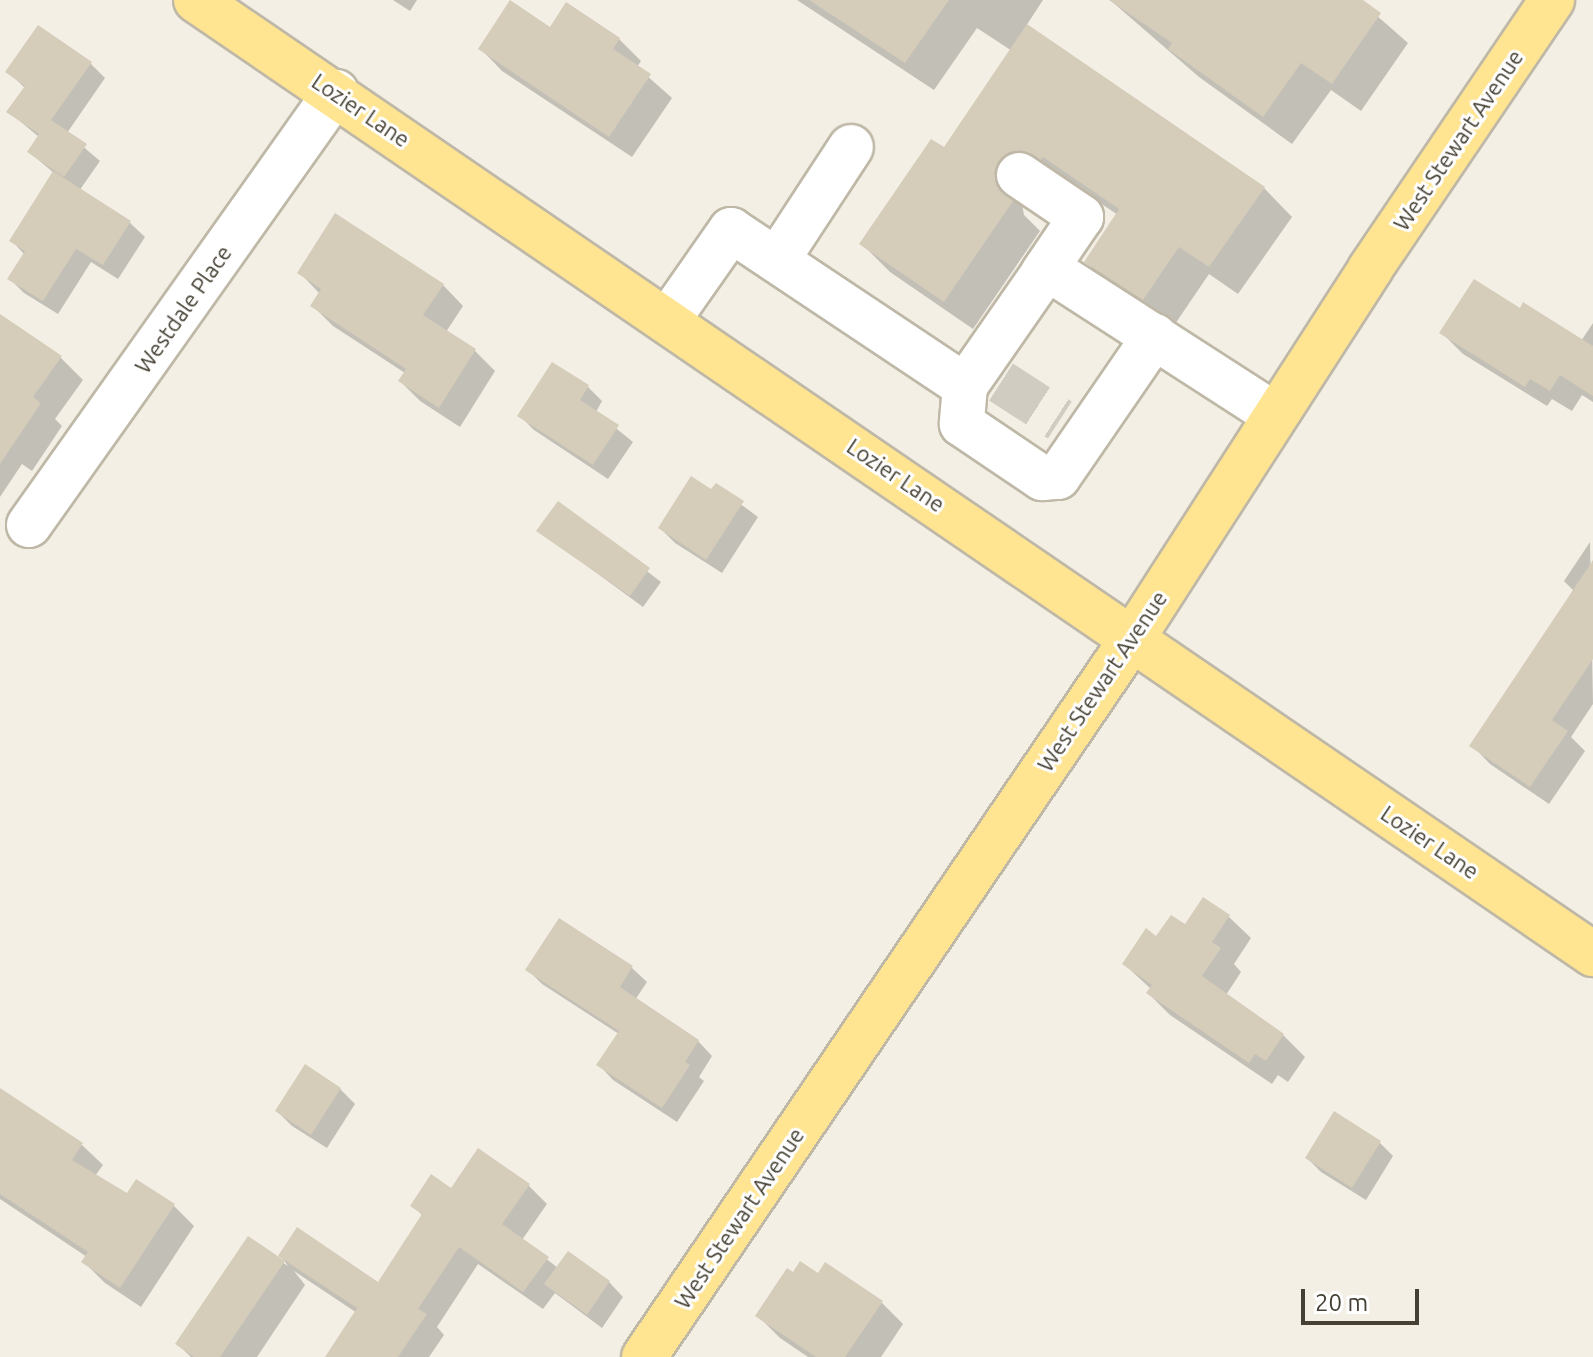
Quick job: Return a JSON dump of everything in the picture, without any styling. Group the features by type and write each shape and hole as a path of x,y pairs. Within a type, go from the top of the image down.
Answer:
{"main road":[{"name":"Lozier Lane","path":"196,0 336,92 1593,954"},
{"name":"West Stewart Avenue","path":"644,1357 1132,639 1275,415 1552,0"}],"street":[{"name":"Westdale Place","path":"29,525 336,92"},
{"path":"777,260 851,147"},
{"path":"1019,175 1081,217 1043,273 981,378 962,424 1042,478 1058,477 1072,428 1155,336"},
{"path":"668,320 731,230 981,378"},
{"path":"1043,273 1047,268 1275,415"}],"building":[{"path":"510,0 550,27 566,2 620,38 613,49 651,74 609,137 478,49"},
{"path":"809,0 949,0 905,63"},
{"path":"1109,0 1363,0 1381,13 1332,84 1301,63 1263,117 1168,49 1172,43"},
{"path":"1027,24 1265,187 1209,267 1179,247 1143,300 1084,262 1119,209 1043,157 1041,160 1022,150 1009,152 998,162 994,172 996,185 1013,201 944,302 859,244 931,139 944,147"},
{"path":"38,25 92,62 51,120 87,144 64,177 27,152 39,134 6,112 25,86 5,72"},
{"path":"53,171 131,221 103,265 76,249 43,301 7,279 25,251 9,241"},
{"path":"335,213 444,284 423,315 476,349 439,408 398,381 406,369 310,306 321,289 297,273"},
{"path":"1474,279 1520,308 1523,302 1593,346 1593,396 1560,375 1550,391 1530,379 1525,387 1439,333"},
{"path":"0,314 62,356 33,397 41,403 0,464"},
{"path":"552,362 589,385 580,400 619,425 593,465 517,416"},
{"path":"691,476 711,489 716,483 744,501 706,560 658,528"},
{"path":"558,501 650,568 630,596 536,531"},
{"path":"1593,560 1593,659 1552,720 1568,731 1530,787 1469,746"},
{"path":"1203,897 1230,915 1212,942 1221,948 1202,976 1284,1034 1266,1061 1255,1054 1249,1063 1146,993 1152,985 1122,964 1146,928 1156,936 1171,915 1185,924"},
{"path":"559,918 633,966 620,987 699,1040 685,1062 690,1065 662,1108 596,1065 619,1031 525,970"},
{"path":"305,1064 341,1088 311,1135 275,1111"},
{"path":"0,1088 83,1143 72,1160 127,1193 136,1179 175,1204 120,1288 81,1262 88,1252 0,1194"},
{"path":"1334,1111 1381,1141 1352,1188 1305,1158"},
{"path":"478,1148 530,1184 502,1224 549,1257 523,1292 459,1247 418,1309 427,1314 398,1357 325,1357 357,1308 278,1256 297,1227 378,1282 422,1214 410,1206 431,1174 451,1188"},
{"path":"248,1236 285,1261 220,1357 194,1357 175,1344"},
{"path":"568,1251 610,1281 587,1315 544,1284"},
{"path":"800,1261 818,1273 825,1262 883,1301 845,1357 816,1357 755,1316 787,1268 793,1272"}],"tunnel":[{"path":"1001,382 1060,420"}]}
